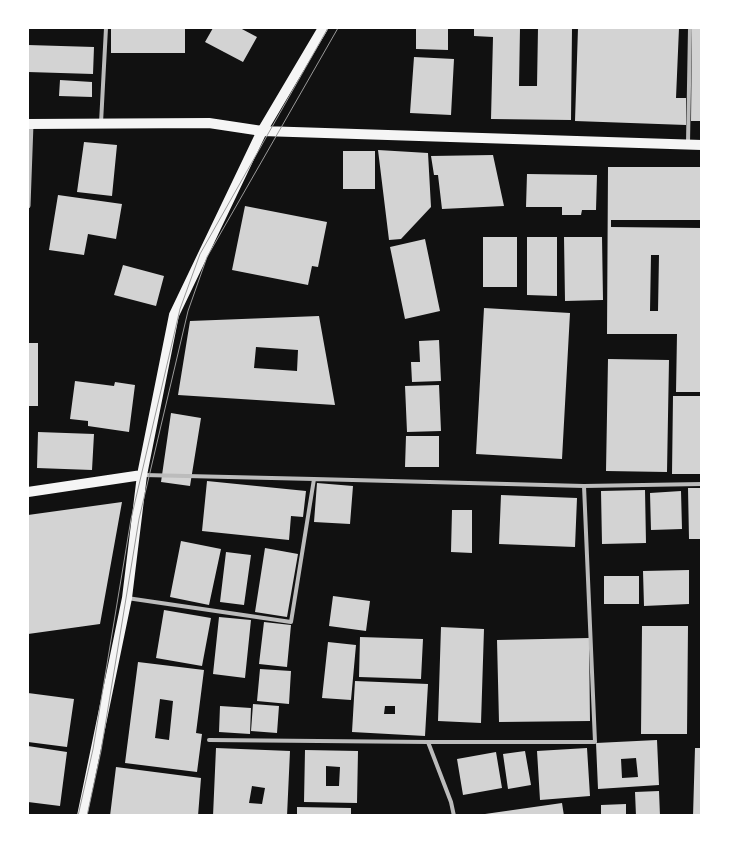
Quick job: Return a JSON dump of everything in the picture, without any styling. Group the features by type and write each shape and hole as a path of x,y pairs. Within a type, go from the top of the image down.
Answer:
{"main road":[{"path":"82,816 127,598 142,475 174,315 262,131 323,28"},
{"path":"29,124 209,123 262,131 702,145"},
{"path":"28,492 142,475"}],"street":[{"path":"28,206 29,124"}],"lane":[{"path":"101,123 106,28"},
{"path":"688,145 690,28"},
{"path":"142,475 584,486 702,484"},
{"path":"127,598 291,622 314,479"},
{"path":"209,740 595,742 584,486"},
{"path":"428,742 452,802 454,816"}],"building":[{"path":"111,28 185,28 185,53 111,53"},
{"path":"213,28 240,28 257,37 243,62 205,42"},
{"path":"416,28 448,28 448,50 416,49"},
{"path":"474,28 520,28 519,86 537,86 538,28 572,28 571,120 491,119 493,37 474,36"},
{"path":"578,28 679,28 676,98 686,98 686,125 575,121"},
{"path":"692,28 702,28 702,121 691,121"},
{"path":"28,45 94,47 93,74 28,72"},
{"path":"414,57 454,59 451,115 410,113"},
{"path":"60,80 92,82 92,97 59,96"},
{"path":"84,142 117,145 112,196 77,192"},
{"path":"378,150 428,153 431,207 401,239 389,240"},
{"path":"343,151 375,151 375,189 343,189"},
{"path":"493,155 504,206 442,209 438,175 434,175 431,156"},
{"path":"608,167 702,167 702,220 611,220 611,227 702,228 702,392 676,392 677,334 607,334","holes":["651,255 659,255 658,311 650,311"]},
{"path":"527,174 597,175 596,210 582,210 581,215 562,215 562,207 526,207"},
{"path":"58,195 122,204 116,239 88,234 84,255 49,250"},
{"path":"245,206 327,222 318,267 312,266 308,285 232,270"},
{"path":"483,237 517,237 517,287 483,287"},
{"path":"527,237 557,237 557,296 527,295"},
{"path":"564,237 602,237 603,300 565,301"},
{"path":"425,239 440,311 405,319 390,247"},
{"path":"123,265 164,276 156,306 114,295"},
{"path":"484,308 570,313 562,459 476,454"},
{"path":"319,316 335,405 178,395 190,321","holes":["256,347 298,350 297,371 254,368"]},
{"path":"439,340 441,381 412,382 411,362 420,362 419,341"},
{"path":"28,343 38,343 38,406 28,406"},
{"path":"608,359 669,360 667,472 606,471"},
{"path":"75,381 114,386 115,382 135,385 129,432 88,426 88,421 70,419"},
{"path":"439,385 441,431 407,432 405,386"},
{"path":"673,396 702,396 702,474 672,474"},
{"path":"171,413 201,418 190,486 161,482"},
{"path":"38,432 94,434 92,470 37,468"},
{"path":"406,436 439,436 439,467 405,467"},
{"path":"207,481 306,491 303,517 291,516 289,540 202,531"},
{"path":"317,483 353,486 350,524 314,522"},
{"path":"688,488 702,488 702,539 689,539"},
{"path":"645,490 646,543 602,544 601,491"},
{"path":"681,491 682,529 651,530 650,493"},
{"path":"501,495 577,498 575,547 499,544"},
{"path":"122,502 100,624 28,634 28,515"},
{"path":"452,510 472,510 472,553 451,552"},
{"path":"181,541 221,549 209,605 170,597"},
{"path":"265,548 298,554 287,617 255,612"},
{"path":"226,552 251,555 244,605 220,602"},
{"path":"689,570 689,604 644,606 643,571"},
{"path":"604,576 639,576 639,604 604,604"},
{"path":"333,596 370,601 366,631 329,626"},
{"path":"164,610 211,618 202,666 156,658"},
{"path":"219,617 251,620 245,678 213,674"},
{"path":"264,622 291,625 287,667 259,664"},
{"path":"642,626 688,626 687,734 641,734"},
{"path":"441,627 484,629 481,723 438,721"},
{"path":"360,637 423,639 421,679 359,677"},
{"path":"589,638 590,721 499,722 497,640"},
{"path":"328,642 356,645 351,700 322,698"},
{"path":"138,662 204,670 196,733 202,734 197,772 125,763","holes":["160,699 173,701 169,740 155,738"]},
{"path":"260,669 291,671 289,704 257,701"},
{"path":"355,681 428,684 425,736 352,732","holes":["385,706 395,706 395,714 384,714"]},
{"path":"28,693 74,699 67,747 28,742"},
{"path":"253,704 279,706 277,733 251,731"},
{"path":"220,706 251,708 250,734 219,732"},
{"path":"657,740 659,785 598,789 596,743","holes":["636,758 638,777 622,778 621,759"]},
{"path":"28,746 67,752 60,806 28,802"},
{"path":"216,748 290,751 287,816 213,816","holes":["252,786 265,788 262,804 249,803"]},
{"path":"587,748 590,796 540,800 537,751"},
{"path":"695,748 702,748 702,816 693,816"},
{"path":"305,750 358,751 357,803 304,802","holes":["326,766 340,767 339,786 326,786"]},
{"path":"525,751 531,785 508,789 503,754"},
{"path":"496,752 502,788 463,795 457,759"},
{"path":"116,767 201,778 198,816 110,816"},
{"path":"659,791 660,816 636,816 635,792"},
{"path":"562,803 564,816 485,816 485,814"},
{"path":"626,804 626,816 601,816 601,805"},
{"path":"297,807 351,808 351,816 297,816"}],"tram line":[{"path":"78,816 93,749 131,519 180,309 200,254 328,28"},
{"path":"87,816 101,751 139,519 188,311 207,257 338,28"}]}
